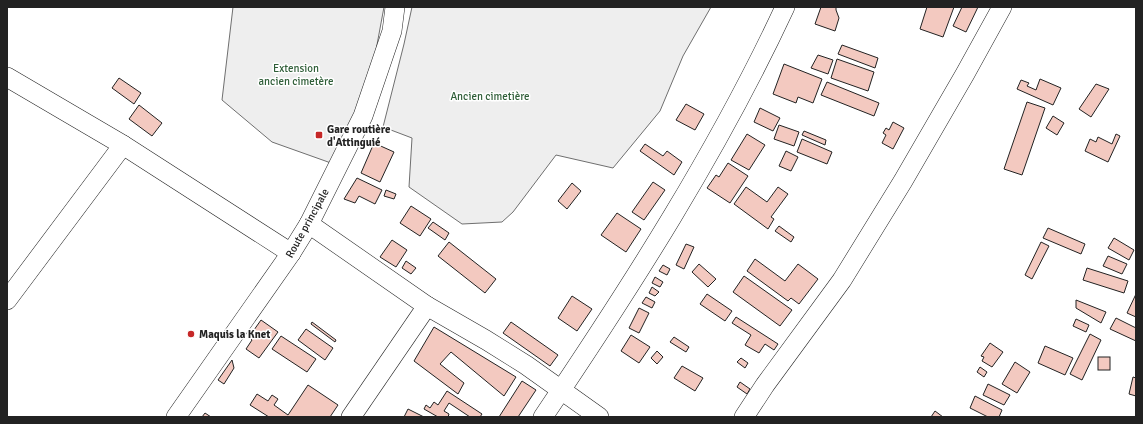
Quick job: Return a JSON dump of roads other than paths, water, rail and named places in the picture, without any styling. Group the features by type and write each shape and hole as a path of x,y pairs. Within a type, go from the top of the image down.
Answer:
{"street":[{"name":"Route principale","path":"176,417 292,253 309,224 363,116 392,31 395,7"},
{"path":"543,417 662,234 704,163 768,44 785,7"},
{"path":"744,417 842,280 962,81 1002,7"},
{"path":"7,77 123,145 292,253"},
{"path":"9,293 123,145"},
{"path":"309,224 426,306 526,365 599,417"},
{"path":"351,417 426,306"}],"place":[{"name":"Gare routière d'Attinguié","path":"319,135"},
{"name":"Maquis la Knet","path":"191,334"}],"park label":[{"name":"Extension ancien cimetère","path":"296,74"},
{"name":"Ancien cimetière","path":"490,96"}]}
